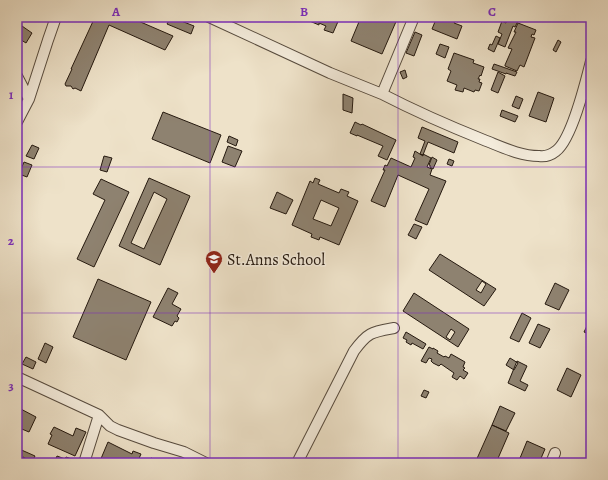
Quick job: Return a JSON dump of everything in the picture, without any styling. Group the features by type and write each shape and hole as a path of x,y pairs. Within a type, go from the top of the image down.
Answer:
{"street":[{"path":"17,122 29,99 56,17"},
{"path":"209,17 330,73 382,94 445,125 496,145 530,155 548,156 557,151 562,145 580,103 591,61"},
{"path":"382,94 414,17"},
{"path":"17,76 29,99"},
{"path":"297,463 354,351 363,339 373,332 394,328"},
{"path":"17,377 99,415 110,426 118,430 184,452 206,463"},
{"path":"84,463 99,415"},
{"path":"551,463 555,453"}],"building":[{"path":"95,17 129,17 173,36 165,50 109,25 81,91 75,88 73,89 71,86 66,86 65,84"},
{"path":"171,17 194,26 191,34 167,24"},
{"path":"300,17 340,17 333,33 324,30 326,26 319,23 319,25"},
{"path":"361,17 398,17 382,54 351,41"},
{"path":"437,17 460,17 458,22 455,21 454,23 462,26 457,39 432,29"},
{"path":"508,17 519,19 515,27 513,26 505,47 498,44 502,34 498,32 502,21 506,23"},
{"path":"518,23 536,30 534,35 532,34 531,37 535,38 524,67 520,65 517,71 505,65 512,49 508,48 516,32 514,32"},
{"path":"22,26 32,33 26,43 18,38 19,35 17,34"},
{"path":"415,32 422,35 414,56 406,53"},
{"path":"496,36 500,38 494,52 488,49 490,44 492,45"},
{"path":"558,40 561,42 556,52 553,50"},
{"path":"440,44 449,47 445,58 436,54"},
{"path":"454,53 474,60 473,63 484,67 481,76 480,75 478,79 480,79 479,82 482,83 479,91 475,90 474,92 464,88 463,92 455,90 457,85 447,81 451,71 448,69"},
{"path":"494,64 517,72 515,76 506,74 492,69"},
{"path":"405,70 407,77 403,79 400,72"},
{"path":"498,72 505,76 498,93 491,90"},
{"path":"538,92 554,98 546,122 529,116"},
{"path":"343,94 353,98 352,113 343,110"},
{"path":"516,96 523,99 519,109 512,106"},
{"path":"502,110 518,116 515,122 500,116"},
{"path":"163,112 221,135 210,163 152,139"},
{"path":"355,122 396,140 387,160 378,156 383,146 350,133"},
{"path":"422,127 458,142 454,153 428,142 423,155 420,154 425,141 418,138"},
{"path":"229,136 238,140 236,146 227,142"},
{"path":"32,145 39,148 34,159 26,156"},
{"path":"228,146 242,151 235,167 222,162"},
{"path":"415,151 423,156 423,154 431,158 427,167 432,169 430,175 446,181 427,225 415,220 429,189 398,175 385,207 371,201 385,170 383,170 385,165 387,166 391,158 411,167 415,158 413,157"},
{"path":"104,156 112,158 107,172 100,170"},
{"path":"432,157 437,160 433,169 429,165"},
{"path":"449,159 454,161 452,166 447,164"},
{"path":"24,162 32,165 27,177 19,174"},
{"path":"149,178 190,196 160,265 119,246","holes":["154,192 167,199 144,249 131,243"]},
{"path":"315,178 320,180 318,184 339,193 341,189 349,192 347,196 358,201 339,245 320,237 319,240 311,237 312,234 292,225 310,181 313,183","holes":["321,200 339,208 331,226 313,219"]},
{"path":"101,179 129,192 94,267 77,259 105,200 93,194"},
{"path":"277,192 293,200 286,214 270,208"},
{"path":"414,224 422,227 416,239 408,235"},
{"path":"440,254 496,289 484,306 429,270","holes":["482,281 486,284 481,293 476,290"]},
{"path":"98,279 151,302 126,360 73,337"},
{"path":"555,283 569,290 559,310 545,304"},
{"path":"168,288 178,293 172,304 181,309 177,316 179,318 177,322 175,321 172,326 153,317"},
{"path":"414,293 469,329 458,347 403,311","holes":["451,329 455,332 450,340 446,337"]},
{"path":"522,313 531,318 519,342 510,338"},
{"path":"591,318 591,335 584,332"},
{"path":"538,324 550,329 540,348 529,343"},
{"path":"406,332 426,344 423,349 412,343 411,345 406,342 407,340 403,338"},
{"path":"45,343 53,347 46,363 38,359"},
{"path":"429,347 438,351 437,353 444,357 449,358 451,354 465,362 463,367 465,368 463,370 468,373 464,379 460,376 457,380 452,377 454,373 441,364 439,366 433,363 431,361 432,359 429,358 426,363 421,361"},
{"path":"26,357 36,362 33,369 22,364"},
{"path":"510,358 518,363 514,370 506,365"},
{"path":"517,361 527,366 520,381 528,385 525,391 508,383"},
{"path":"567,368 581,375 571,397 557,390"},
{"path":"424,390 429,392 426,398 421,396"},
{"path":"500,406 515,413 506,431 492,425"},
{"path":"17,407 36,417 29,432 17,427"},
{"path":"492,425 509,433 496,463 475,463"},
{"path":"54,427 73,436 76,428 86,432 75,456 48,444 52,435 50,434"},
{"path":"527,441 545,449 539,463 518,463"},
{"path":"108,442 132,454 133,451 141,454 137,463 102,463 100,461"},
{"path":"17,448 35,456 32,462 23,457 21,463 17,461"},
{"path":"57,456 65,459 66,457 77,461 76,463 54,463"},
{"path":"151,458 164,463 150,463"}],"place":[{"name":"St.Anns School","path":"214,274"}]}
